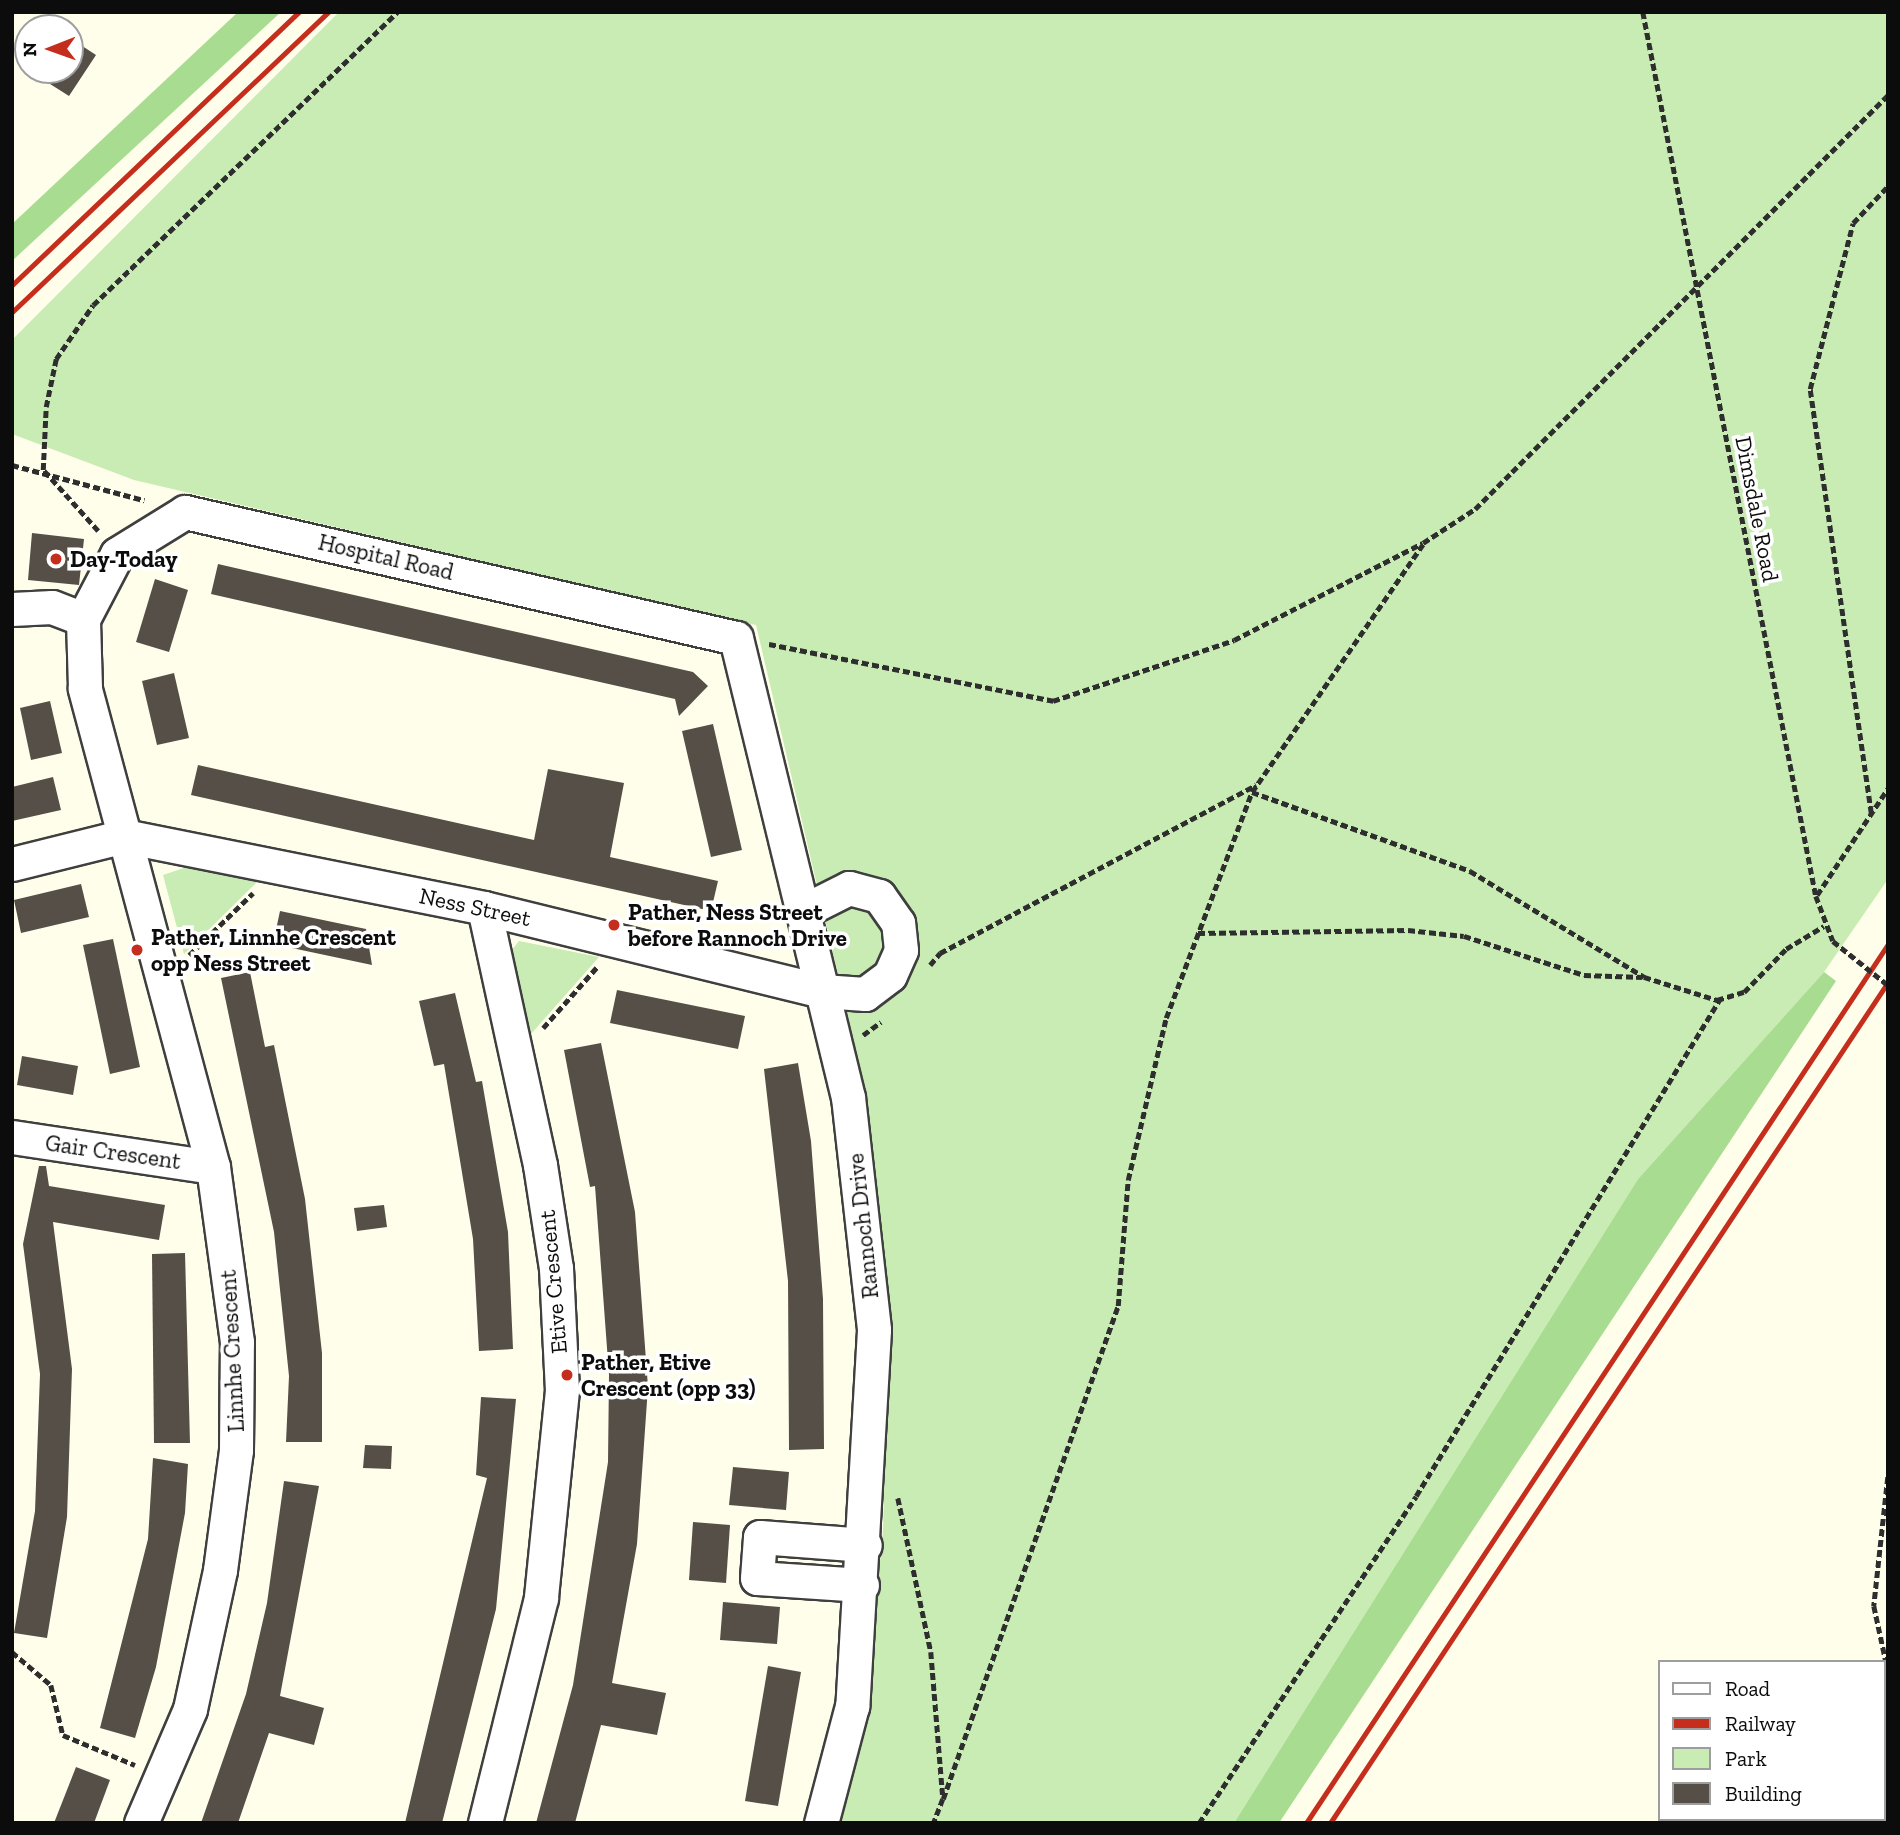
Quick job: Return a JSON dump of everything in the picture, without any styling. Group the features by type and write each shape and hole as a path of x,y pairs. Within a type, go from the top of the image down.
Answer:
{"street":[{"path":"12,609 52,607 83,619 117,554 185,512"},
{"name":"Hospital Road","path":"185,512 736,638"},
{"name":"Linnhe Crescent","path":"83,619 85,688 213,1167 237,1342 236,1450 220,1570 190,1709 141,1823"},
{"name":"Rannoch Drive","path":"736,638 835,1040 863,1202 874,1330 865,1545 852,1706 821,1823"},
{"path":"12,864 124,836"},
{"name":"Ness Street","path":"124,836 484,908 822,991"},
{"path":"804,910 849,888 879,896 898,923 901,950 890,975 865,994 822,991"},
{"name":"Etive Crescent","path":"484,908 556,1268 562,1390 541,1598 485,1823"},
{"name":"Gair Crescent","path":"12,1137 213,1167"},
{"path":"862,1585 757,1578 760,1537 865,1545"}],"path":[{"path":"117,554 43,470 46,407 57,359 93,304 397,12"},
{"name":"Dimsdale Road","path":"1643,12 1816,896 1824,926 1833,941 1888,985"},
{"path":"736,638 1054,701 1234,640 1423,543 1475,509 1696,292 1888,95"},
{"path":"1871,813 1810,389 1853,223 1888,186"},
{"path":"12,465 43,470 185,512"},
{"path":"934,1823 1118,1306 1128,1180 1166,1018 1198,933 1252,792 1423,543"},
{"path":"922,973 940,953 1257,785"},
{"path":"1816,896 1888,788"},
{"path":"1252,792 1470,871 1644,977"},
{"path":"163,980 280,867"},
{"path":"1198,933 1408,930 1464,936 1584,975 1644,977 1720,999 1744,992 1786,949 1824,926"},
{"path":"516,1058 621,940"},
{"path":"1199,1823 1416,1496 1720,999"},
{"path":"835,1040 871,1033 888,1013"},
{"path":"1886,1660 1874,1606 1888,1477"},
{"path":"895,1482 931,1652 943,1799"},
{"path":"12,1651 51,1685 63,1735 163,1777"}],"green space":[{"path":"238,12 281,12 12,261 12,224"},
{"path":"339,12 1888,12 1888,879 1824,972 1638,1179 1234,1823 835,1823 866,1709 883,1530 889,1324 866,1094 756,625 134,480 12,434 12,340"},
{"path":"187,867 257,882 184,954 163,875"},
{"path":"519,941 599,957 531,1034 511,951"},
{"path":"1824,972 1836,981 1279,1823 1234,1823 1638,1179"}],"building":[{"path":"84,47 96,55 84,73"},
{"path":"50,84 77,84 69,96"},
{"name":"Day-Today","path":"32,533 84,539 79,585 28,580"},
{"path":"218,564 693,672 708,686 679,716 675,699 211,594"},
{"path":"155,579 188,590 169,652 136,642"},
{"path":"174,673 189,738 157,745 142,681"},
{"path":"50,701 62,753 31,760 20,708"},
{"path":"713,724 742,850 711,857 682,731"},
{"path":"198,765 534,840 548,769 624,783 610,857 718,881 711,911 191,795"},
{"path":"53,777 61,810 12,821 12,787"},
{"path":"81,884 89,917 21,933 14,900"},
{"path":"280,911 366,929 372,965 273,944"},
{"path":"113,939 140,1067 110,1074 83,945"},
{"path":"250,972 265,1047 274,1045 305,1199 322,1353 322,1442 286,1442 289,1376 274,1232 221,978"},
{"path":"617,990 745,1016 738,1049 610,1023"},
{"path":"455,993 476,1082 482,1081 508,1232 513,1349 479,1351 473,1239 444,1064 434,1066 419,1001"},
{"path":"601,1043 635,1212 648,1387 637,1544 612,1683 666,1693 657,1735 601,1725 575,1823 536,1823 573,1685 608,1462 609,1375 595,1186 590,1187 564,1050"},
{"path":"22,1056 78,1066 73,1095 17,1085"},
{"path":"798,1063 811,1141 823,1299 824,1449 789,1450 788,1281 764,1069"},
{"path":"39,1166 46,1166 49,1186 165,1205 159,1240 53,1222 72,1369 67,1517 47,1638 14,1633 35,1511 40,1374 23,1244"},
{"path":"384,1205 387,1227 357,1231 354,1208"},
{"path":"185,1253 190,1443 154,1443 152,1254"},
{"path":"481,1397 516,1399 496,1609 442,1823 405,1823 487,1478 476,1475"},
{"path":"365,1445 392,1446 391,1469 363,1468"},
{"path":"153,1458 188,1464 185,1513 156,1667 135,1738 100,1728 148,1539"},
{"path":"733,1467 789,1472 786,1510 729,1505"},
{"path":"284,1481 319,1486 280,1696 324,1708 314,1745 269,1733 238,1823 201,1823 246,1694 267,1603"},
{"path":"693,1522 730,1525 726,1583 689,1580"},
{"path":"723,1602 780,1607 777,1644 720,1640"},
{"path":"768,1666 801,1672 778,1806 745,1801"},
{"path":"76,1767 110,1780 94,1823 54,1823"}],"railway":[{"path":"12,285 299,12"},
{"path":"12,312 328,12"},
{"path":"1306,1823 1888,944"},
{"path":"1330,1823 1888,982"}],"place":[{"name":"Day-Today","path":"56,559"},
{"name":"Pather, Ness Street before Rannoch Drive","path":"614,925"},
{"name":"Pather, Linnhe Crescent opp Ness Street","path":"137,950"},
{"name":"Pather, Etive Crescent (opp 33)","path":"567,1375"}]}
